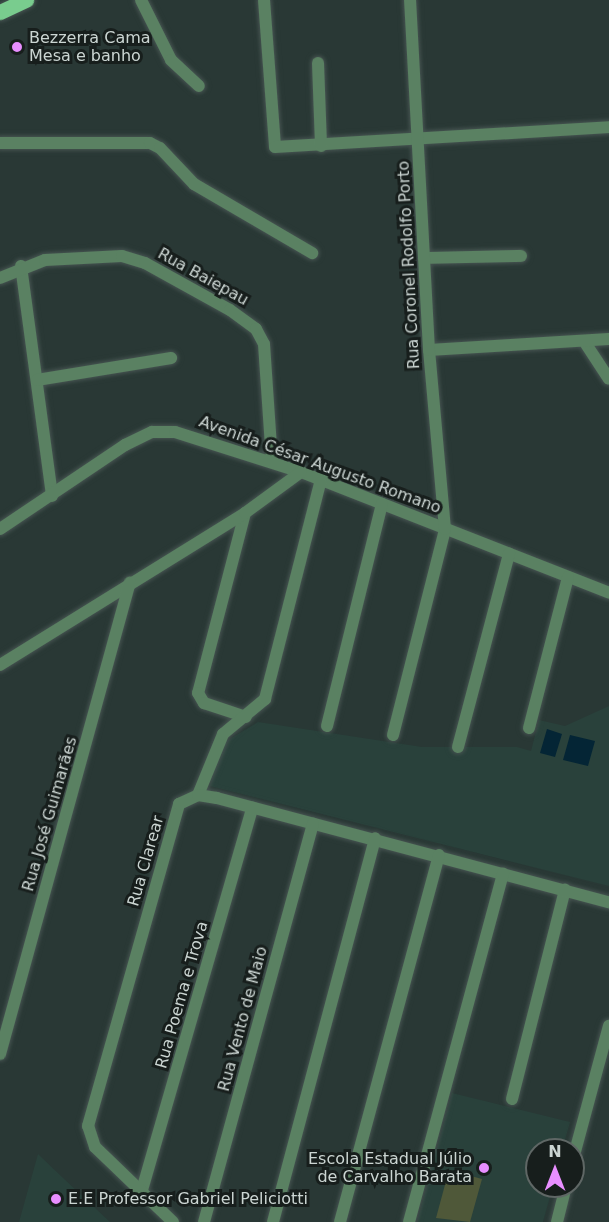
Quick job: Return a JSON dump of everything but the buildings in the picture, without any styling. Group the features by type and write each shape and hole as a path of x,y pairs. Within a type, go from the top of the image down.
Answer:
{"main road":[{"path":"0,12 26,0"}],"street":[{"path":"141,0 171,60 200,86"},
{"path":"264,0 275,147 609,127"},
{"name":"Rua Coronel Rodolfo Porto","path":"393,735 445,529 429,350 411,0"},
{"path":"318,63 321,146"},
{"path":"0,144 150,143 160,148 194,184 312,253"},
{"name":"Rua Baiepau","path":"0,278 21,266 71,256 122,256 177,279 245,320 256,329 264,344 272,462"},
{"path":"424,258 521,256"},
{"path":"21,266 52,496"},
{"path":"429,350 609,339"},
{"path":"584,341 609,379"},
{"path":"37,380 171,358"},
{"name":"Avenida César Augusto Romano","path":"0,529 125,445 152,432 197,436 301,472 609,593"},
{"path":"0,665 245,513 301,472"},
{"path":"321,480 265,699 223,734 198,795 375,838 609,902"},
{"path":"327,726 382,504"},
{"path":"245,513 198,693 204,703 246,717"},
{"path":"458,747 509,554"},
{"path":"529,728 568,577"},
{"name":"Rua José Guimarães","path":"0,1054 130,584"},
{"name":"Rua Clarear","path":"173,1222 95,1147 88,1126 179,804 198,795"},
{"name":"Rua Poema e Trova","path":"142,1191 252,808"},
{"name":"Rua Vento de Maio","path":"204,1222 313,824"},
{"path":"273,1222 375,838"},
{"path":"340,1222 439,855"},
{"path":"409,1222 503,873"},
{"path":"512,1099 565,890"},
{"path":"579,1138 609,1026"},
{"path":"557,1222 563,1198"}],"shaded area":[{"path":"609,706 609,886 210,786 220,745 258,722 422,747 517,747 531,751 539,720 565,726"},
{"name":"Escola Estadual Júlio de Carvalho Barata","path":"452,1093 570,1122 565,1138 525,1138 525,1198 550,1198 543,1222 417,1222"},
{"name":"E.E Professor Gabriel Peliciotti","path":"38,1154 62,1177 110,1222 19,1222"}],"green space":[{"path":"449,1170 482,1179 470,1222 436,1218"}],"water":[{"path":"547,729 562,734 555,757 540,753"},
{"path":"570,735 595,741 588,766 563,760"}],"place":[{"name":"Bezzerra Cama Mesa e banho","path":"17,47"},
{"name":"Escola Estadual Júlio de Carvalho Barata","path":"484,1168"},
{"name":"E.E Professor Gabriel Peliciotti","path":"56,1199"}]}
